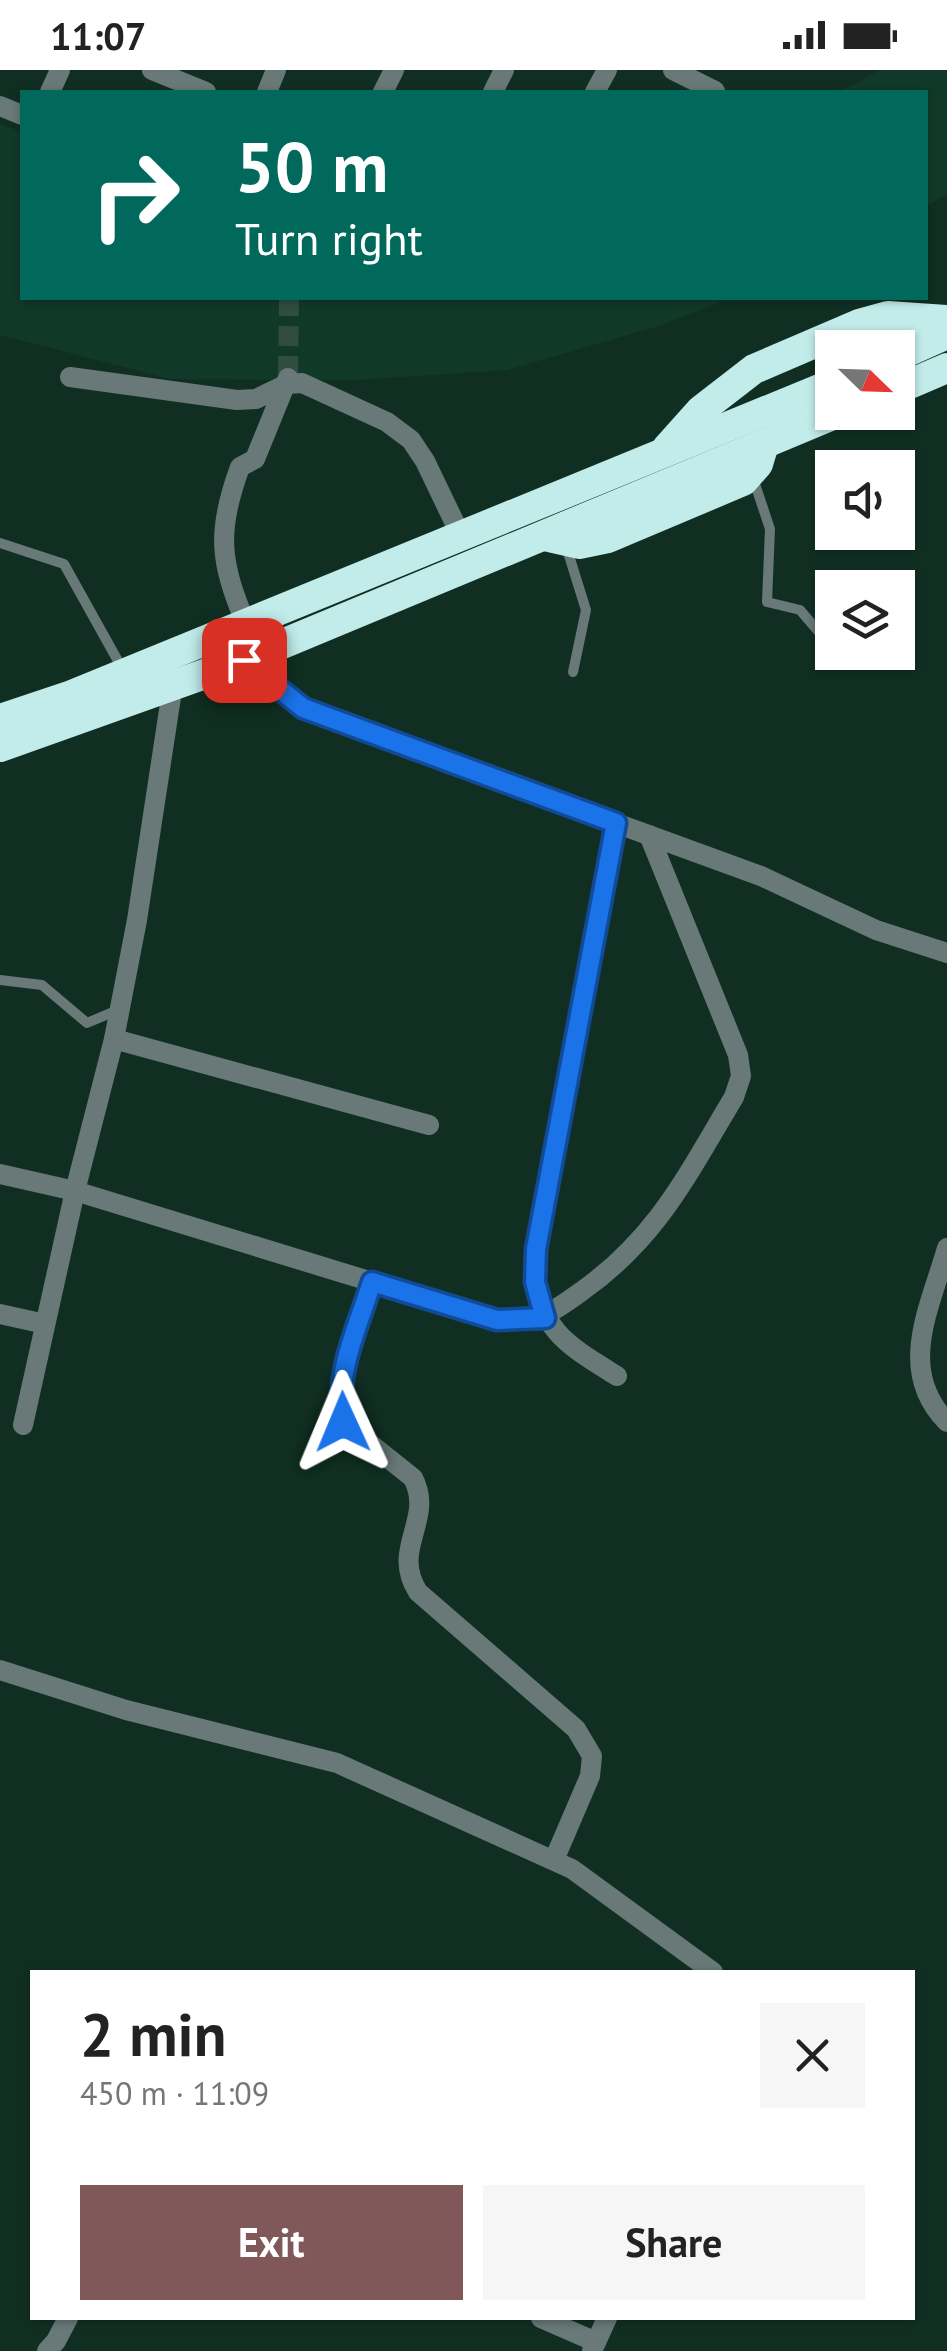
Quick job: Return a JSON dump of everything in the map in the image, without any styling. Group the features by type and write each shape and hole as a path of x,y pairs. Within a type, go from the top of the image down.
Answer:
{"highway":[{"path":"662,454 701,410 754,369 888,316 947,320"},
{"path":"915,348 947,334"},
{"path":"915,382 947,368"},
{"path":"0,719 125,673 815,391"},
{"path":"0,747 244,660 555,538 815,423"},
{"path":"555,538 579,544 608,538 752,474 764,444"}],"street":[{"path":"152,70 201,90"},
{"path":"673,70 713,90"},
{"path":"70,377 237,400 256,399 287,380 318,388 388,422 411,440 461,536"},
{"path":"246,624 225,569 228,507 240,467 255,460 287,380"},
{"path":"244,660 303,708 761,876 876,930 947,953"},
{"path":"23,1425 74,1191 114,1039 173,684"},
{"path":"616,823 536,1249 535,1282 545,1318 570,1346 617,1376"},
{"path":"0,1174 74,1191 497,1320 545,1318 613,1269 656,1224 734,1097 741,1076 738,1055 649,835"},
{"path":"114,1039 429,1125"},
{"path":"947,1248 918,1364 924,1390 947,1422"},
{"path":"372,1282 342,1374 339,1396 343,1422 414,1478 419,1488 420,1506 407,1558 408,1575 418,1592 576,1729 592,1756 590,1776 554,1860"},
{"path":"0,1314 45,1324"},
{"path":"0,1670 126,1710 323,1758 554,1860 710,1970"},
{"path":"47,2351 67,2320"},
{"path":"545,2320 594,2347 606,2320"}],"lane":[{"path":"752,474 771,534 767,602 800,610 815,628"},
{"path":"555,538 586,610 573,672"},
{"path":"0,543 64,564 125,673"},
{"path":"0,980 42,985 86,1023 120,1008"}],"shaded area":[{"path":"880,70 947,70 947,194 928,205 928,90 844,90"},
{"path":"0,124 20,131 20,300 726,300 662,325 507,370 357,380 170,379 0,335"}],"tunnel":[{"path":"288,376 289,300"}],"route":[{"path":"244,660 303,708 616,823 536,1249 535,1282 545,1318 497,1320 372,1282 342,1374 339,1396 343,1422"}]}
